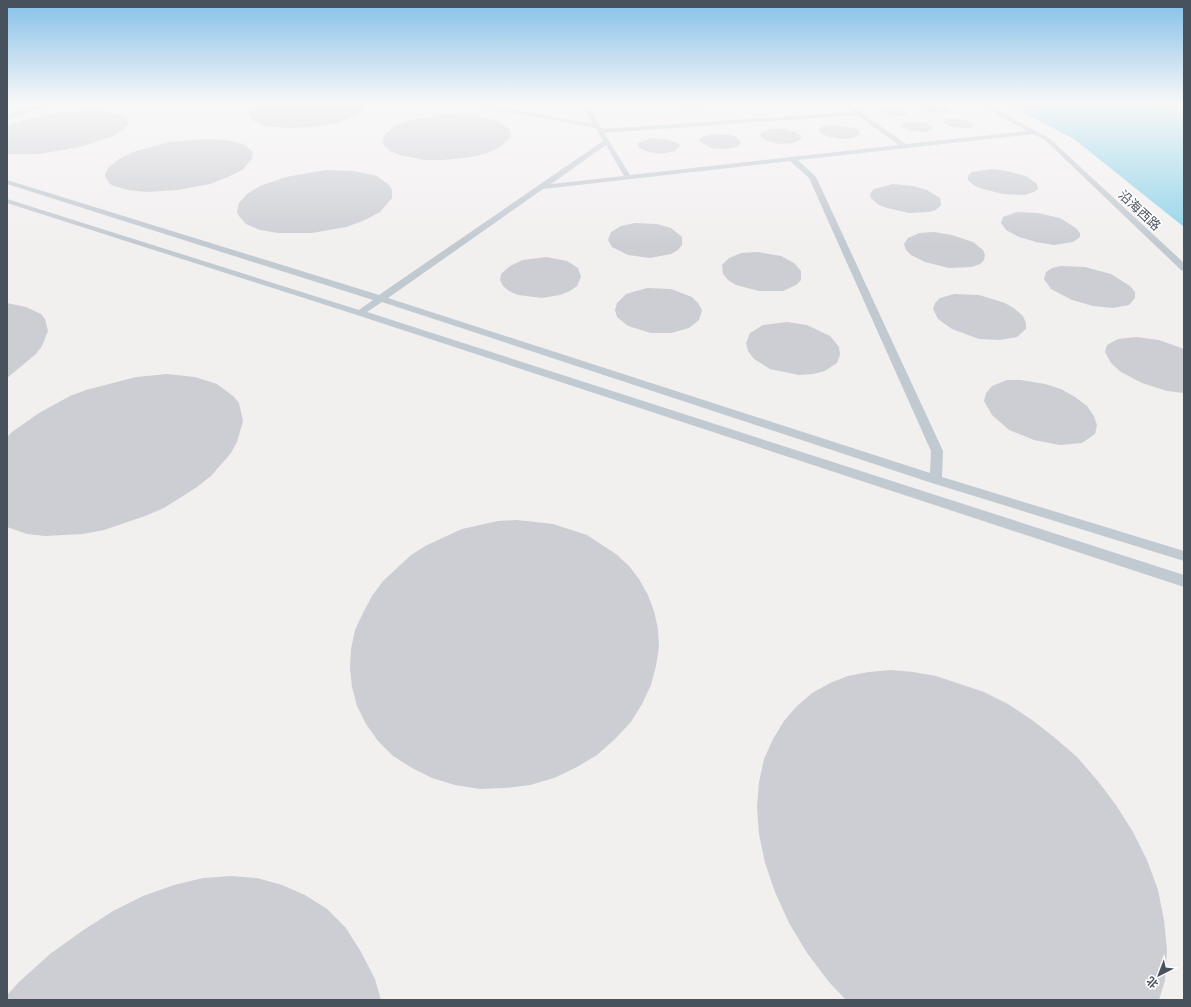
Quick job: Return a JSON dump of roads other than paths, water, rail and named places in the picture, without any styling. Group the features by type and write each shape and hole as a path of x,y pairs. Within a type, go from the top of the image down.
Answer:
{"lane":[{"path":"360,313 593,151"},
{"path":"612,151 628,177"},
{"path":"542,187 861,151"},
{"name":"沿海西路","path":"1060,151 1184,268"},
{"path":"792,159 812,177 937,451 936,480"},
{"path":"7,182 381,299 936,480 1184,556"},
{"path":"7,201 360,313 1184,581"}],"water":[{"path":"1089,151 1184,151 1184,227"}]}
